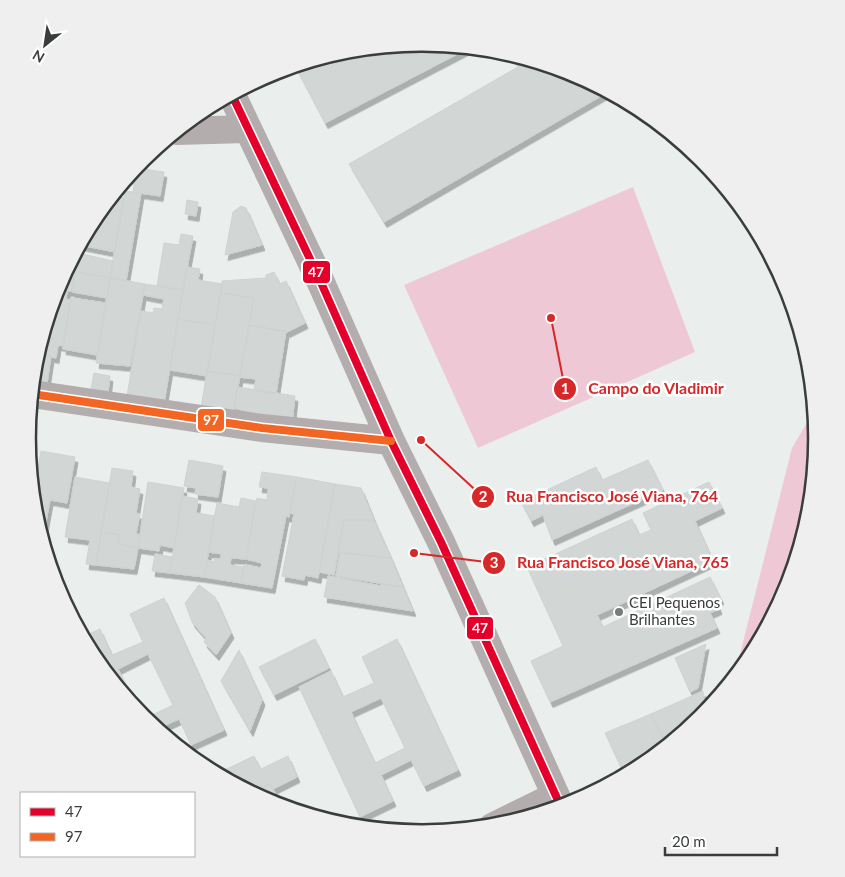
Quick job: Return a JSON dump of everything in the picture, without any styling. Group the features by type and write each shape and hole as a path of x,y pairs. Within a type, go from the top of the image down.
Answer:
{"street":[{"path":"235,101 319,278 391,441 441,542 557,800"},
{"path":"189,131 247,129"},
{"path":"39,395 262,428 391,441"}],"shaded area":[{"path":"633,187 695,352 478,448 404,285"},
{"path":"808,420 808,464 796,538 769,609 738,661 792,448"}],"building":[{"path":"397,53 457,54 325,123 299,73 347,60"},
{"path":"516,64 547,73 601,96 384,222 349,164 518,67"},
{"path":"145,169 164,172 160,196 133,192 135,181"},
{"path":"126,191 141,193 126,281 110,278 125,193"},
{"path":"121,197 124,198 115,252 87,246"},
{"path":"187,200 198,202 196,216 185,214"},
{"path":"241,206 246,208 262,245 225,255 233,212"},
{"path":"181,234 193,236 183,290 157,286 164,243 179,245"},
{"path":"83,254 113,261 110,278 75,272"},
{"path":"187,267 200,269 198,280 222,284 215,325 178,319"},
{"path":"75,272 72,291 67,291 66,299 71,300 63,346 58,345 56,358 46,356 49,339 57,314"},
{"path":"75,272 110,278 107,298 72,292"},
{"path":"274,272 280,284 286,281 305,323 287,332 249,325 254,298 221,293 222,281 266,278 266,275"},
{"path":"110,278 145,284 130,366 96,363"},
{"path":"145,284 183,290 164,403 127,396 141,311 153,313 154,308 162,309 164,299 143,295"},
{"path":"221,293 254,298 240,376 207,371"},
{"path":"71,298 106,303 97,355 63,349"},
{"path":"178,319 215,325 207,376 170,370"},
{"path":"249,325 286,331 276,394 254,390 256,379 239,377"},
{"path":"46,355 51,356 47,383 41,382"},
{"path":"207,371 240,376 233,414 201,408"},
{"path":"94,373 110,376 108,392 91,390"},
{"path":"237,387 295,396 292,423 246,415 246,411 234,408"},
{"path":"41,451 75,457 67,503 50,500 46,523 40,489 38,470"},
{"path":"189,460 223,466 218,497 195,494 196,488 184,486"},
{"path":"648,460 663,490 552,540 543,515 531,521 521,502 596,467 602,480"},
{"path":"112,468 133,471 131,487 140,489 136,513 140,514 136,534 140,535 138,548 118,544 120,535 101,532"},
{"path":"262,472 297,477 289,517 286,516 272,588 241,583 244,565 261,568 262,563 246,559 257,498 267,500 268,488 259,487"},
{"path":"75,477 110,483 96,565 86,564 90,540 65,537"},
{"path":"297,477 335,484 318,578 305,575 304,580 282,576 294,514 290,513"},
{"path":"148,482 184,488 174,548 160,545 159,551 138,548"},
{"name":"CEI Pequenos Brilhantes","path":"709,482 722,508 695,521 713,561 597,615 603,627 710,577 721,599 716,601 719,609 710,613 717,628 550,702 531,661 563,646 527,567 632,519 639,535 651,530 643,513"},
{"path":"335,484 361,488 374,520 344,520 334,575 319,572"},
{"path":"182,496 198,499 196,513 215,516 204,577 170,573"},
{"path":"241,498 256,501 246,559 231,558 230,565 244,567 241,583 204,577 207,560 214,562 214,559 220,559 222,554 208,552 217,503 239,507"},
{"path":"344,520 374,520 391,558 338,552"},
{"path":"101,532 120,535 118,544 138,548 134,569 96,565"},
{"path":"340,553 391,558 403,587 336,576"},
{"path":"155,554 172,557 170,573 152,571"},
{"path":"328,576 381,586 381,584 403,587 413,611 324,597"},
{"path":"199,585 215,597 231,633 216,655 204,642 206,638 192,622 185,603"},
{"path":"164,598 224,730 191,745 179,719 164,726 152,715 173,705 148,654 118,669 127,687 116,674 89,634 100,629 112,655 143,642 130,614"},
{"path":"315,639 329,668 274,695 259,667"},
{"path":"397,639 458,770 424,786 411,760 381,775 393,801 360,817 299,687 331,671 343,697 374,683 362,657","holes":["381,698 405,748 375,763 351,712"]},
{"path":"706,644 698,688 690,692 675,658"},
{"path":"239,650 262,700 250,731 221,681"},
{"path":"703,691 704,703 664,740 651,714"},
{"path":"651,714 664,740 622,769 605,733"},
{"path":"254,756 261,769 288,756 297,777 273,789 270,784 260,789 224,770"},
{"path":"270,784 277,796 275,795 260,789"}],"transit line":[{"name":"47","path":"235,101 319,278 391,441 441,542 558,800"},
{"name":"97","path":"39,395 262,428 391,441"}],"place":[{"name":"Campo do Vladimir","path":"551,318"},
{"name":"Rua Francisco José Viana, 764","path":"421,440"},
{"name":"Rua Francisco José Viana, 765","path":"414,553"},
{"name":"CEI Pequenos Brilhantes","path":"619,612"}]}
